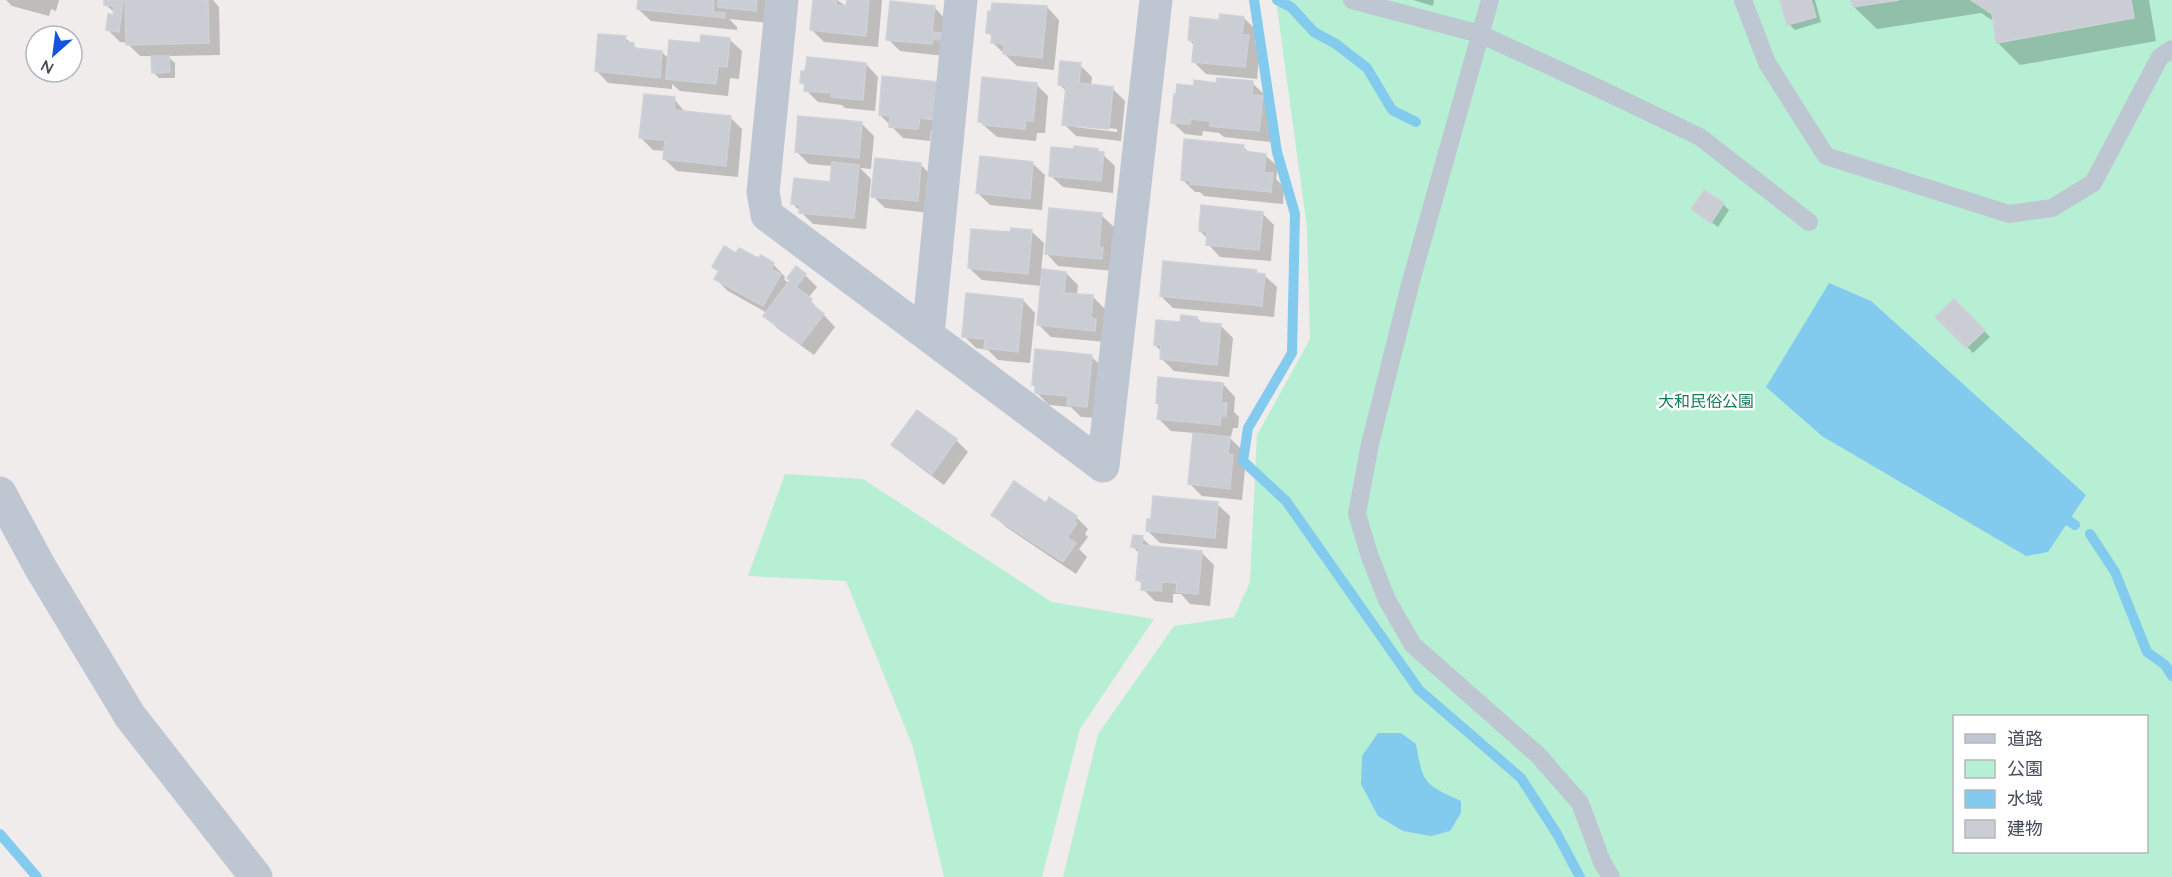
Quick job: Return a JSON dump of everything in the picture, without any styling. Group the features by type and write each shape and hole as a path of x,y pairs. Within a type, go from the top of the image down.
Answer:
{"street":[{"path":"782,0 763,192 767,215 1103,466 1156,0"},
{"path":"928,335 961,0"},
{"path":"0,493 40,567 130,716 256,877"}],"lane":[{"path":"1352,0 1480,34 1700,137 1809,222"},
{"path":"1490,0 1411,281 1370,444 1357,514 1370,558 1387,600 1413,645 1538,755 1580,803 1602,862 1611,877"},
{"path":"1743,0 1767,63 1826,156 2009,214 2052,208 2092,183 2160,57 2172,49"}],"green space":[{"name":"大和民俗公園","path":"1276,0 2172,0 2172,877 1063,877 1098,734 1174,626 1234,617 1250,582 1257,435 1310,339 1307,228"},
{"path":"785,474 863,479 1052,602 1154,619 1080,729 1042,877 944,877 913,747 846,581 748,576"}],"water":[{"path":"1829,283 1871,301 2086,495 2048,552 2026,556 1822,436 1766,387"},
{"path":"1378,733 1401,733 1416,744 1427,781 1439,791 1461,801 1461,813 1450,831 1431,836 1403,831 1378,816 1361,784 1362,756"}],"building":[{"path":"104,0 123,0 119,32 106,30 108,14 113,15 114,6 104,5"},
{"path":"125,0 208,0 209,43 126,45"},
{"path":"638,0 714,0 713,12 725,13 725,18 637,9"},
{"path":"718,0 757,0 756,11 718,7"},
{"path":"813,0 836,0 836,5 846,6 847,0 869,0 866,36 810,30"},
{"path":"1780,0 1811,0 1816,17 1787,25"},
{"path":"1851,0 1899,0 1853,7"},
{"path":"1971,0 2131,0 2134,18 1996,43 1992,14"},
{"path":"890,1 935,6 932,32 941,33 940,40 933,39 932,44 886,40"},
{"path":"992,3 1047,6 1042,58 1003,54 1004,44 991,43 992,34 986,33 988,11 991,11"},
{"path":"1220,14 1244,17 1242,35 1249,35 1245,67 1192,62 1194,41 1188,40 1190,17 1219,20"},
{"path":"598,34 626,36 625,42 634,43 634,48 662,51 660,78 595,71"},
{"path":"701,35 730,38 727,67 718,66 716,84 666,79 669,40 700,43"},
{"path":"151,56 169,56 170,72 152,73"},
{"path":"807,57 866,63 863,100 831,97 832,93 804,91 805,83 800,83 801,71 805,71"},
{"path":"1060,61 1081,63 1079,83 1113,87 1109,129 1062,125 1066,86 1058,85"},
{"path":"882,76 937,82 934,120 920,118 918,129 889,127 890,116 879,115"},
{"path":"982,77 1037,83 1033,121 1025,121 1025,129 983,125 983,122 978,122"},
{"path":"1217,78 1253,81 1252,95 1263,96 1259,131 1210,126 1210,121 1191,119 1190,124 1171,123 1177,84 1194,86 1194,80 1216,83"},
{"path":"644,94 675,97 674,110 731,116 726,166 663,159 665,140 639,138"},
{"path":"798,116 862,122 859,158 795,152"},
{"path":"1184,139 1244,145 1243,151 1266,154 1264,173 1273,173 1271,192 1190,184 1191,181 1181,180"},
{"path":"1074,146 1104,152 1101,181 1049,176 1051,147 1074,149"},
{"path":"980,156 1033,162 1030,199 976,193"},
{"path":"875,158 921,163 918,201 871,197"},
{"path":"832,162 859,165 854,218 799,213 800,205 791,204 794,178 830,182"},
{"path":"1704,190 1724,203 1711,223 1691,209"},
{"path":"1201,205 1263,212 1259,250 1206,245 1207,232 1199,231"},
{"path":"1049,208 1102,213 1099,247 1103,248 1102,259 1045,254"},
{"path":"1011,228 1032,230 1028,274 968,268 971,229 1010,232"},
{"path":"724,246 736,253 739,248 758,258 761,255 774,263 771,269 781,274 763,306 714,279 719,271 712,267"},
{"path":"1163,261 1257,270 1256,273 1265,274 1262,306 1160,296"},
{"path":"796,266 806,274 796,287 812,299 810,303 824,314 801,344 763,316 790,280 787,278"},
{"path":"1042,269 1066,272 1064,293 1093,295 1091,318 1096,319 1095,331 1037,325"},
{"path":"966,293 1023,299 1018,352 984,348 985,339 962,337"},
{"path":"1954,299 1985,330 1966,348 1935,317"},
{"path":"1181,315 1197,317 1197,322 1221,324 1217,365 1160,359 1161,345 1154,345 1156,320 1180,322"},
{"path":"1035,349 1092,355 1087,407 1067,405 1068,396 1035,393 1035,385 1032,385"},
{"path":"1158,377 1223,383 1221,403 1227,403 1226,416 1221,416 1220,425 1157,419"},
{"path":"917,410 957,439 932,474 891,445"},
{"path":"1193,433 1230,437 1228,454 1233,455 1230,489 1188,484"},
{"path":"1014,481 1046,503 1049,497 1077,516 1074,521 1077,523 1067,538 1076,543 1063,562 991,515"},
{"path":"1153,496 1218,502 1215,538 1146,531 1147,519 1151,519"},
{"path":"1133,535 1143,536 1142,545 1202,551 1198,594 1176,592 1177,583 1162,582 1161,591 1141,590 1142,581 1136,580 1139,548 1131,547"}],"waterway":[{"path":"1254,0 1277,152 1295,214 1292,353 1248,428 1243,461 1286,501 1419,690 1521,778 1557,834 1580,877"},
{"path":"1277,0 1291,7 1314,32 1336,44 1367,68 1392,110 1416,122"},
{"path":"2069,521 2075,525"},
{"path":"2090,534 2115,572 2147,652 2165,665 2172,676"},
{"path":"0,834 37,877"}]}
